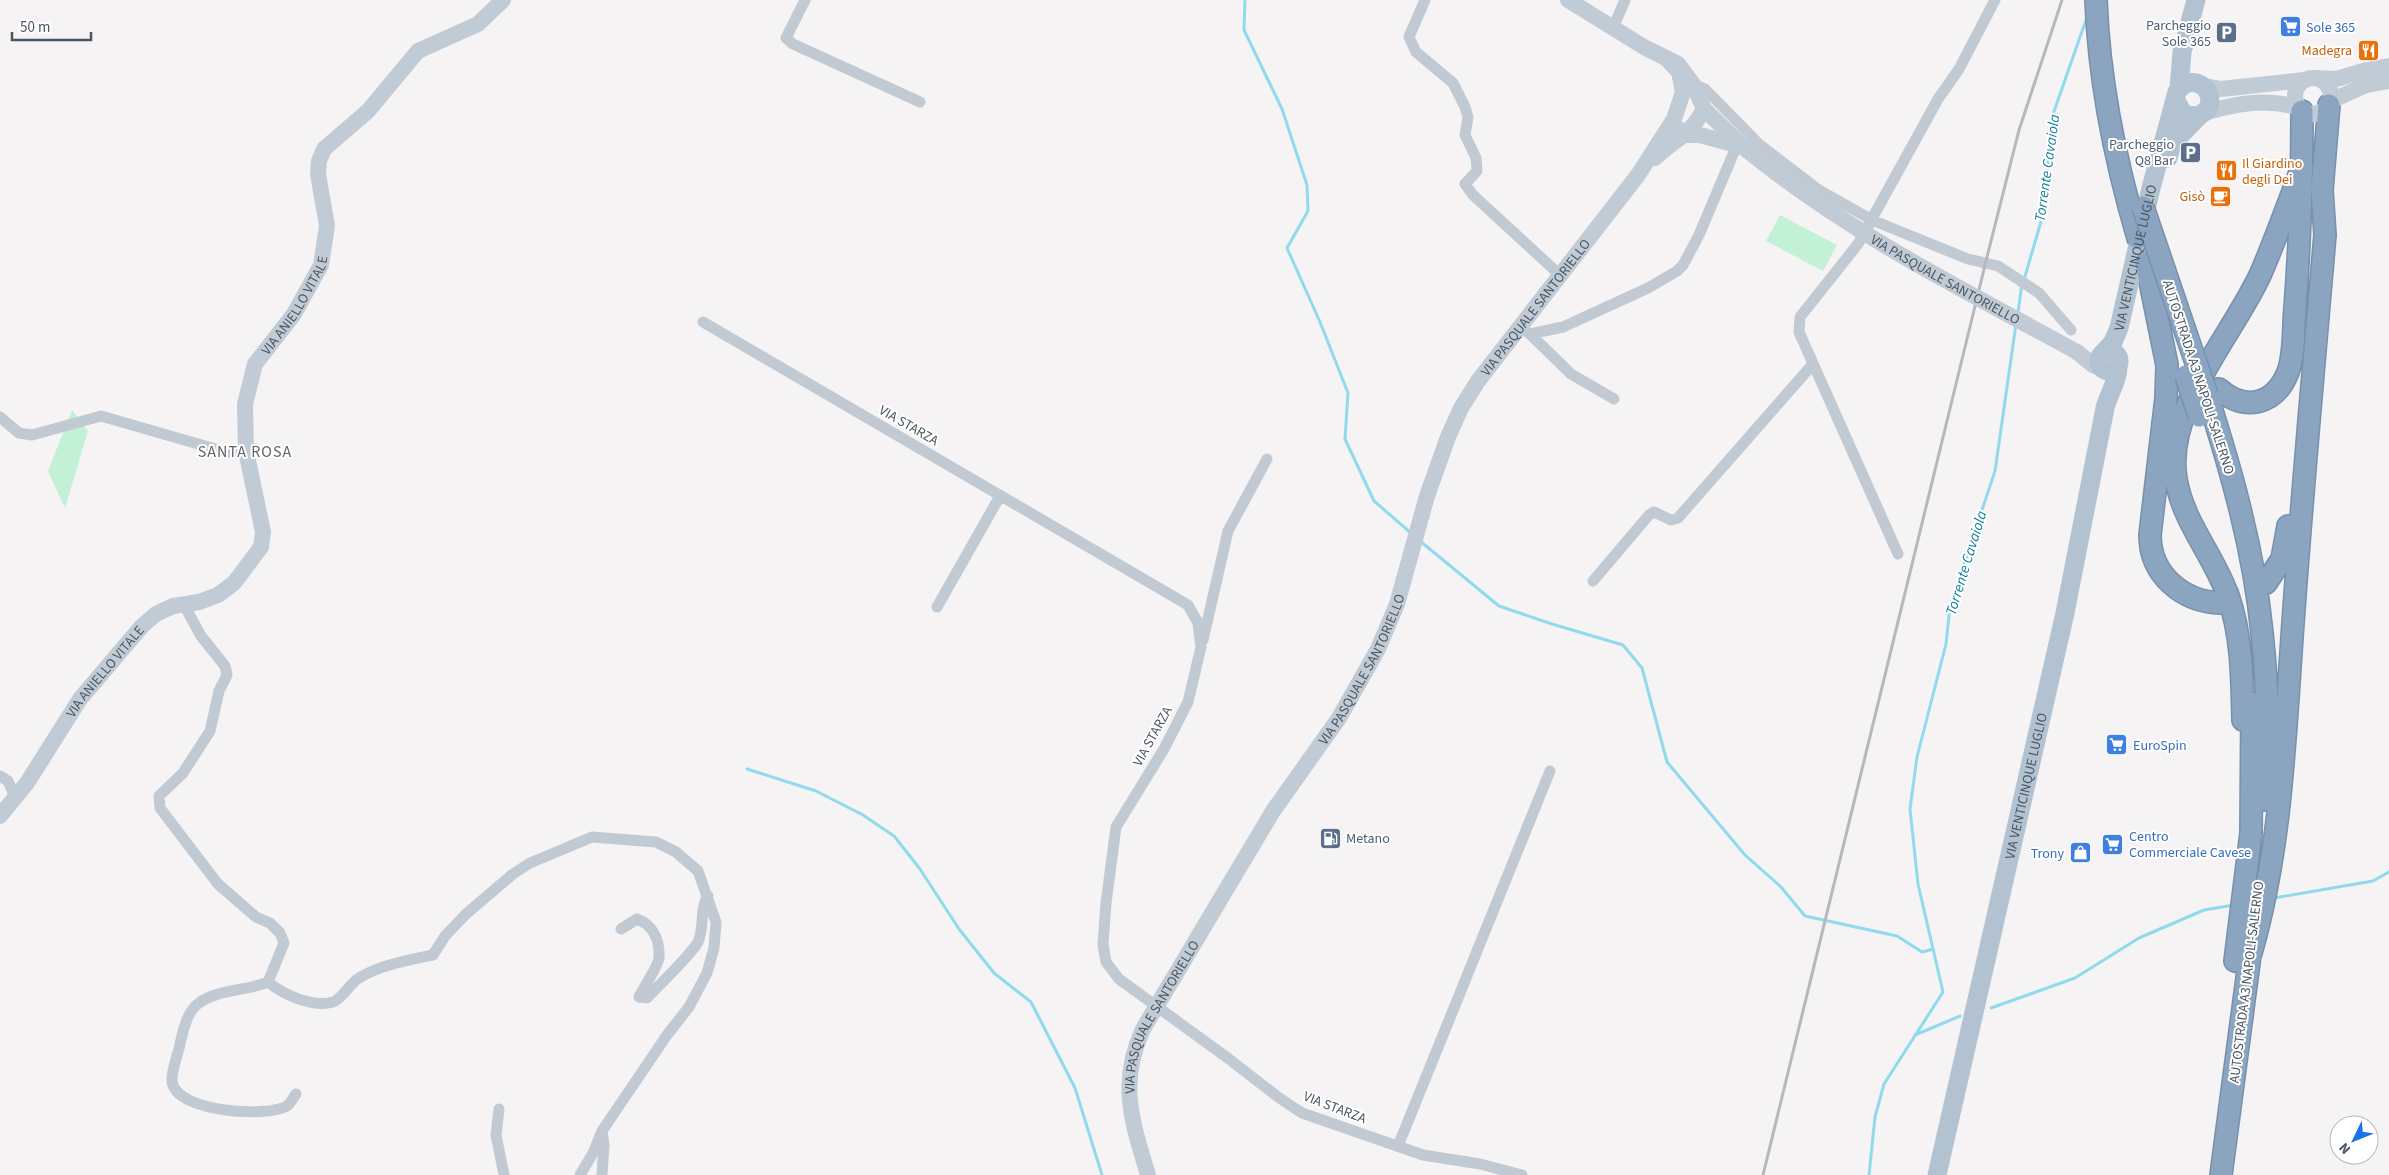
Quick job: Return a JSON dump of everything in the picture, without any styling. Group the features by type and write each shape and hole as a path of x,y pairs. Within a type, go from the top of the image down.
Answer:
{"highway":[{"name":"AUTOSTRADA A3 NAPOLI-SALERNO","path":"2096,0 2106,14 2133,169 2149,227 2175,282 2204,360 2213,392 2253,568 2264,657 2267,724 2266,820 2251,953 2221,1175"},
{"name":"AUTOSTRADA A3 NAPOLI-SALERNO","path":"2106,14 2104,88 2125,195 2199,416 2232,533 2248,635 2252,697 2251,833 2207,1175"},
{"path":"2266,583 2282,559 2288,530 2312,234 2322,190 2330,103"},
{"path":"2213,392 2253,403 2264,400 2278,390 2288,371 2298,269 2302,167 2301,109"},
{"path":"2251,833 2244,768 2242,668 2235,620 2228,596 2190,523 2176,479 2175,453 2178,431 2184,412 2260,273 2302,167"},
{"path":"2251,953 2264,907 2272,865 2283,756 2325,235 2322,190"},
{"path":"2146,262 2167,365 2150,535 2151,553 2161,572 2178,590 2206,603 2221,604"}],"main road":[{"name":"VIA VENTICINQUE LUGLIO","path":"1938,1175 2065,613 2087,494 2109,395 2109,361 2113,342 2119,328 2151,188 2178,95 2182,52 2196,0"},
{"name":"VIA VENTICINQUE LUGLIO","path":"2190,26 2189,64 2193,76 2205,86"},
{"path":"2194,82 2205,86 2210,96 2210,103 2202,115 2184,114 2178,95 2194,82"},
{"name":"VIA VENTICINQUE LUGLIO","path":"2109,361 2172,144 2202,115"}],"street":[{"name":"VIA ANIELLO VITALE","path":"0,816 16,799 80,698 142,626 156,614 183,603 199,602 218,596 234,583 260,547 262,532 246,451 245,404 255,364 294,314 321,265 328,226 318,174 319,161 324,149 368,110 405,64 418,51 478,24 503,0"},
{"path":"804,0 786,38 792,44 920,102"},
{"path":"1425,0 1409,37 1416,52 1452,83 1465,107 1468,116 1465,135 1476,158 1477,171 1465,184 1474,195 1560,275"},
{"path":"1568,0 1666,58 1679,72 1688,88 1704,109"},
{"path":"1613,28 1625,0"},
{"path":"1898,554 1799,332 1800,317 1858,244 1938,99 1959,69 1994,0"},
{"path":"2205,86 2221,89 2310,79 2336,79 2389,66"},
{"path":"2202,115 2223,107 2260,102 2282,103 2314,114 2326,110 2330,103 2331,95 2326,84 2310,79"},
{"path":"2301,109 2295,100 2296,91 2310,79"},
{"path":"2330,103 2366,85 2389,81"},
{"path":"1688,88 1705,89 1719,101 1759,144 1819,190 1872,220 1968,259 1998,266 2030,286 2060,314 2071,330"},
{"path":"1638,175 1674,119 1688,88"},
{"path":"1674,119 1704,109 1719,101"},
{"path":"1638,175 1668,146 1686,135 1704,109"},
{"name":"VIA PASQUALE SANTORIELLO","path":"1704,109 1741,147 1824,208 1921,266 2077,352 2093,365 2109,361"},
{"path":"1674,119 1686,135"},
{"path":"1525,330 1563,327 1648,288 1684,265 1741,147 1700,135 1686,135"},
{"name":"VIA PASQUALE SANTORIELLO","path":"1148,1175 1133,1124 1129,1100 1129,1073 1133,1050 1156,1006 1274,811 1339,718 1378,649 1397,604 1434,474 1461,408 1478,381 1525,330 1560,275 1638,175"},
{"name":"VIA STARZA","path":"703,322 1188,605 1198,623 1201,647 1188,702 1164,748 1116,826 1106,903 1104,944 1106,962 1119,978 1229,1059 1278,1098 1302,1112 1423,1155 1480,1164 1522,1175"},
{"path":"1525,330 1571,374 1614,399"},
{"path":"1593,581 1649,515 1654,512 1671,520 1678,518 1813,364"},
{"path":"0,417 20,433 32,435 101,416 226,452 246,451"},
{"path":"1201,647 1228,531 1267,459"},
{"path":"937,607 1000,496"},
{"path":"183,603 202,636 225,666 227,675 219,691 210,732 183,772 159,796 160,808 218,884 256,917 270,923 280,933 284,944 268,982 255,988 213,996 198,1003 190,1013 184,1029 172,1082 179,1095 189,1101 230,1110 257,1112 277,1110 289,1105 296,1094"},
{"path":"1398,1146 1550,771"},
{"path":"0,776 8,781 16,799"},
{"path":"268,982 280,992 310,1003 334,1002 358,978 408,960 433,955 445,936 466,914 513,874 530,863 592,837 656,842 676,852 698,871 716,922 714,948 707,973 689,1007 666,1035 602,1131 593,1154 580,1175"},
{"path":"621,929 637,919 647,923 657,938 659,959 639,997 647,998 697,943 703,929 704,902 708,896"},
{"path":"499,1109 496,1135 504,1175"},
{"path":"602,1131 604,1145 602,1175"}],"green space":[{"path":"1780,215 1837,245 1823,271 1766,241"},
{"path":"72,410 88,431 65,508 48,471"}],"waterway":[{"path":"1245,0 1244,30 1282,109 1307,185 1308,211 1287,248 1320,322 1348,393 1345,439 1374,501 1411,533"},
{"name":"Torrente Cavaiola","path":"2018,313 2021,290 2045,208 2051,120 2088,14"},
{"name":"Torrente Cavaiola","path":"1869,1175 1875,1117 1884,1084 1943,992 1918,884 1910,809 1917,757 1946,644 1950,606 1995,471 2016,324"},
{"path":"1420,541 1499,606 1623,645 1642,668 1667,762 1745,855 1781,887 1805,916 1897,936 1922,952 1933,949"},
{"path":"747,769 816,791 863,815 894,836 920,869 959,929 994,973 1031,1002 1075,1088 1102,1175"},
{"path":"2274,898 2373,881 2389,872"},
{"path":"1991,1008 2075,978 2139,938 2204,910 2234,905"},
{"path":"1915,1035 1960,1016"}],"tunnel":[{"path":"2221,603 2247,596 2266,583"}],"railway":[{"path":"1763,1175 2019,130 2062,0"}],"place":[{"name":"Sole 365","path":"2290,27"},
{"name":"Parcheggio Sole 365","path":"2227,33"},
{"name":"Madegra","path":"2368,50"},
{"name":"Parcheggio Q8 Bar","path":"2190,152"},
{"name":"Il Giardino degli Dei","path":"2226,171"},
{"name":"Gisò","path":"2221,196"},
{"name":"EuroSpin","path":"2117,745"},
{"name":"Metano","path":"1330,838"},
{"name":"Centro Commerciale Cavese","path":"2113,844"},
{"name":"Trony","path":"2080,853"}],"district":[{"name":"SANTA ROSA","path":"245,451"}]}
